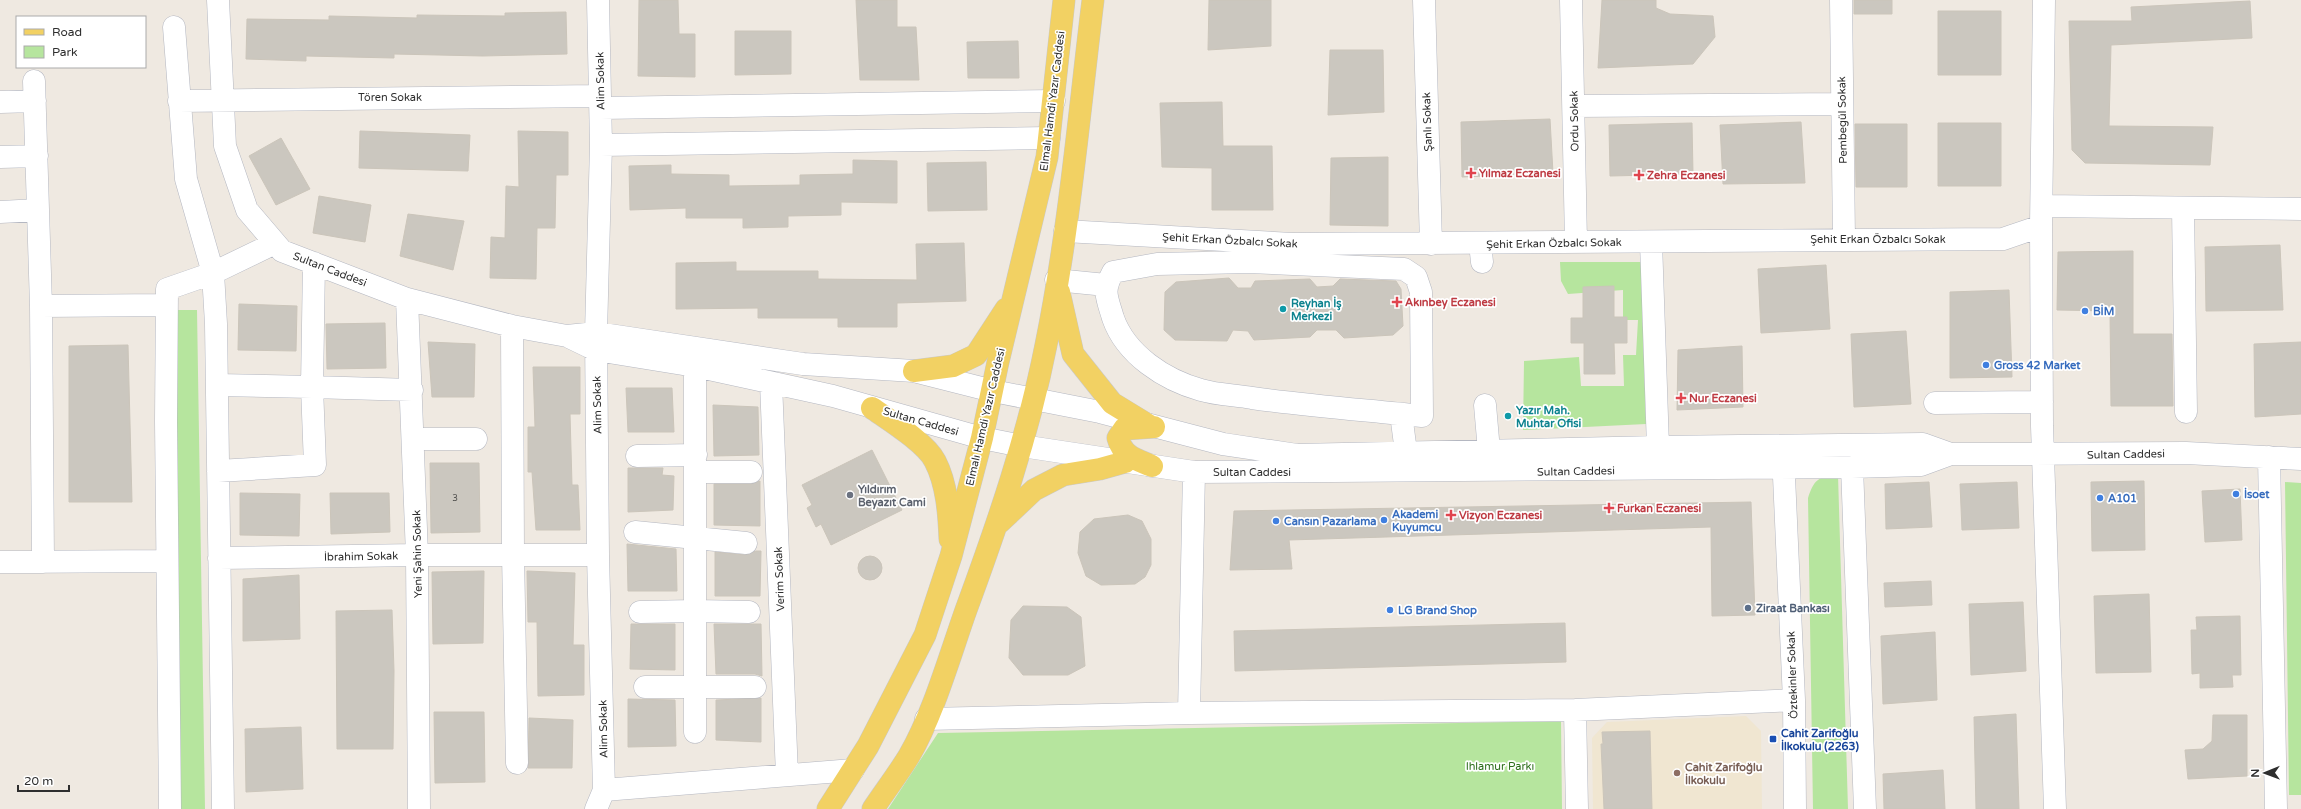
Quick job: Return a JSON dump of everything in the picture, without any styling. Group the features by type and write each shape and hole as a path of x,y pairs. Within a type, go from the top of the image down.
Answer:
{"main road":[{"name":"Elmalı Hamdi Yazır Caddesi","path":"828,809 868,746 924,635 951,556 982,438 998,362 1047,158 1064,0"},
{"path":"873,809 910,755 926,718 999,523 1009,483 1022,446 1046,345 1065,231 1093,0"},
{"path":"1056,280 1073,354 1112,403 1153,426"},
{"path":"914,371 953,366 976,355 1015,294"},
{"path":"872,408 910,436 935,460 943,481 949,518 951,556"},
{"path":"1152,466 1128,455 1121,449 1118,438 1124,429 1153,426"},
{"path":"999,523 1034,490 1063,475 1100,469 1126,462"}],"street":[{"name":"Sultan Caddesi","path":"218,0 225,146 247,210 282,251 407,299 512,326 596,342 695,366 833,396 982,438 1022,446 1194,472 1852,467 1921,465 1951,454"},
{"name":"Alim Sokak","path":"598,0 601,145 596,342 600,799"},
{"name":"Şanlı Sokak","path":"1424,0 1431,244"},
{"name":"Ordu Sokak","path":"1571,0 1576,242"},
{"name":"Pembegül Sokak","path":"1841,0 1844,239"},
{"path":"2044,0 2042,402 2045,455 2055,809"},
{"path":"174,27 186,179 212,273 217,386 223,809"},
{"path":"0,102 34,91 41,306 43,562"},
{"name":"Tören Sokak","path":"179,101 222,98 600,102 1054,101"},
{"path":"1574,106 1842,104"},
{"path":"601,145 1049,138"},
{"path":"0,157 36,156"},
{"path":"2042,216 2183,208 2301,209"},
{"path":"2183,208 2186,412"},
{"path":"0,212 38,210"},
{"name":"Şehit Erkan Özbalcı Sokak","path":"1065,231 1318,244 1431,244 1481,252 1576,242 2004,239 2042,216"},
{"path":"1651,242 1658,447"},
{"path":"170,809 167,561 167,289 212,273 275,243"},
{"path":"1318,244 1318,266"},
{"path":"1248,262 1404,269 1416,277 1421,292 1422,416 1299,405 1201,390 1159,372 1138,356 1116,325 1108,299 1106,285 1114,272 1156,264 1248,262"},
{"path":"218,471 315,465 312,387 314,263"},
{"path":"1056,280 1106,285"},
{"name":"Yeni Şahin Sokak","path":"407,299 418,555 419,809"},
{"path":"41,306 166,305"},
{"path":"512,326 513,554 517,763"},
{"name":"Sultan Caddesi","path":"596,342 803,364 914,371 1033,400 1100,412 1223,444 1296,455 1658,447 1923,444 1951,454 2045,455 2186,453 2301,459"},
{"path":"695,366 695,732"},
{"name":"Verim Sokak","path":"771,383 787,775"},
{"path":"217,386 412,390"},
{"path":"1935,403 2042,402"},
{"path":"1485,405 1489,451"},
{"path":"1401,414 1406,452"},
{"path":"414,439 476,439"},
{"name":"Öztekinler Sokak","path":"1783,445 1794,700 1796,809"},
{"path":"637,456 696,463 751,472"},
{"path":"2269,457 2276,809"},
{"path":"1852,467 1865,809"},
{"path":"1189,713 1194,472"},
{"path":"635,532 746,544"},
{"name":"İbrahim Sokak","path":"220,558 513,554 598,555"},
{"path":"0,562 167,561"},
{"path":"640,612 749,612"},
{"path":"645,688 755,687"},
{"path":"926,718 1189,713 1575,710 1794,700"},
{"path":"1575,710 1577,809"},
{"path":"600,799 787,775 853,770"}],"shaded area":[{"name":"Cahit Zarifoğlu İlkokulu","path":"1746,716 1761,731 1762,809 1593,809 1592,738 1607,722"}],"green space":[{"path":"1560,262 1641,262 1646,424 1523,430 1524,361 1579,357 1581,386 1624,386 1623,355 1636,355 1638,320 1623,320 1623,290 1568,294 1561,281"},
{"path":"172,310 197,310 205,809 181,809"},
{"path":"1838,475 1848,809 1813,809 1808,498 1812,487 1818,480 1826,476"},
{"path":"2285,482 2301,483 2301,795 2289,795"},
{"name":"Ihlamur Parkı","path":"1561,721 1562,809 888,809 938,733"}],"building":[{"path":"639,0 678,0 679,34 695,34 695,77 638,76"},
{"path":"856,0 897,0 897,27 916,27 919,80 860,80"},
{"path":"1209,0 1271,0 1271,46 1208,50"},
{"path":"1602,0 1656,0 1656,8 1670,14 1713,16 1715,37 1693,64 1598,68"},
{"path":"1854,0 1892,0 1892,14 1854,14"},
{"path":"2250,1 2252,38 2111,45 2109,126 2213,127 2210,165 2085,163 2072,150 2069,21 2132,21 2131,7"},
{"path":"1938,11 2001,11 2001,75 1938,75"},
{"path":"566,12 567,54 483,56 394,54 394,58 306,56 306,61 246,59 247,19 329,20 329,16 417,18 417,15 505,16 505,13"},
{"path":"735,31 791,31 791,74 735,75"},
{"path":"1018,41 1019,78 968,78 967,42"},
{"path":"1330,50 1383,50 1384,112 1328,115"},
{"path":"1222,102 1223,146 1272,146 1273,210 1212,210 1212,168 1162,167 1160,103"},
{"path":"1550,119 1553,173 1462,177 1461,122"},
{"path":"1801,122 1805,183 1723,184 1720,125"},
{"path":"1692,123 1693,174 1610,176 1609,125"},
{"path":"1938,123 2001,123 2001,186 1938,186"},
{"path":"1855,124 1907,124 1907,187 1856,187"},
{"path":"360,131 470,135 468,171 359,168"},
{"path":"518,131 568,132 568,175 556,175 555,228 537,228 536,279 490,278 491,237 505,238 506,186 519,187"},
{"path":"281,138 310,189 276,205 249,156"},
{"path":"1388,157 1388,226 1330,225 1331,158"},
{"path":"853,160 897,161 897,203 841,202 841,215 788,216 788,227 743,228 743,218 686,218 686,208 630,210 629,166 671,165 671,174 729,175 729,186 800,185 800,175 853,174"},
{"path":"986,162 987,210 928,211 927,163"},
{"path":"319,196 371,205 365,242 313,233"},
{"path":"408,214 464,221 453,270 400,256"},
{"path":"964,243 966,301 897,303 897,327 838,327 838,318 758,318 758,308 676,309 676,263 736,262 736,271 818,271 818,279 917,280 916,244"},
{"path":"2280,245 2283,310 2206,311 2205,247"},
{"path":"2133,251 2133,334 2172,334 2173,406 2111,406 2110,311 2057,310 2058,252"},
{"path":"1826,265 1830,329 1761,333 1758,269"},
{"name":"Reyhan İş Merkezi","path":"1229,278 1238,288 1251,288 1255,281 1310,279 1317,287 1333,286 1340,279 1396,281 1401,289 1403,326 1393,335 1344,338 1336,330 1317,330 1310,337 1254,340 1248,331 1233,330 1227,341 1175,340 1164,330 1165,292 1176,282"},
{"path":"1614,286 1614,317 1627,317 1627,343 1614,343 1615,374 1584,374 1584,343 1571,343 1571,318 1583,318 1583,287"},
{"path":"2009,290 2012,377 1950,378 1950,292"},
{"path":"239,304 297,306 296,351 238,350"},
{"path":"385,323 386,368 327,369 326,324"},
{"path":"1906,331 1911,404 1854,407 1851,334"},
{"path":"428,342 475,344 474,397 432,397"},
{"path":"2301,342 2301,414 2255,417 2254,344"},
{"path":"128,345 132,502 69,502 69,346"},
{"path":"1742,346 1743,407 1677,410 1678,350"},
{"path":"533,367 580,367 580,414 570,414 572,485 578,485 580,530 536,530 532,472 528,472 528,427 535,427"},
{"path":"626,388 672,388 674,432 628,432"},
{"path":"713,405 758,407 759,455 714,456"},
{"name":"Yıldırım Beyazıt Cami","path":"872,450 902,510 831,545 821,524 816,527 807,508 812,505 802,485"},
{"path":"430,463 479,463 480,532 431,533"},
{"path":"628,468 663,468 662,475 674,476 673,510 628,512"},
{"path":"760,481 760,526 714,525 714,484 751,484"},
{"path":"2144,481 2145,550 2092,551 2091,482"},
{"path":"1929,482 1932,527 1886,529 1885,484"},
{"path":"2017,482 2019,528 1962,530 1960,484"},
{"path":"2240,489 2242,540 2205,542 2202,491"},
{"path":"240,493 300,494 299,536 240,535"},
{"path":"330,493 389,493 390,532 331,534"},
{"path":"1751,502 1755,615 1712,616 1711,527 1289,540 1292,569 1230,570 1234,511"},
{"path":"1128,515 1142,521 1151,539 1151,565 1145,577 1135,584 1101,585 1086,576 1078,553 1080,532 1094,519"},
{"path":"627,544 676,549 677,591 628,591"},
{"path":"756,551 761,551 760,596 715,596 715,552 745,555"},
{"path":"870,556 879,559 882,568 879,577 870,580 861,577 858,568 861,559"},
{"path":"484,571 483,643 433,644 432,572"},
{"path":"527,571 575,573 573,645 584,645 584,695 538,696 537,622 528,622"},
{"path":"299,575 300,639 243,641 243,579"},
{"path":"1931,581 1932,605 1885,607 1884,583"},
{"path":"2149,594 2151,672 2096,673 2094,596"},
{"path":"2023,602 2026,671 1971,675 1969,604"},
{"path":"1023,606 1067,607 1081,617 1085,666 1068,675 1023,675 1009,658 1011,620"},
{"path":"392,610 394,671 393,749 337,749 336,611"},
{"path":"2240,616 2241,675 2232,675 2233,687 2200,688 2200,673 2192,674 2191,630 2197,630 2196,617"},
{"path":"1565,623 1566,662 1235,671 1234,631"},
{"path":"631,624 675,624 675,670 630,669"},
{"path":"714,624 761,624 762,676 755,674 716,674"},
{"path":"1935,632 1937,700 1883,704 1881,636"},
{"path":"761,698 761,742 716,740 716,700"},
{"path":"628,699 675,700 676,746 628,747"},
{"path":"434,712 484,712 485,782 435,783"},
{"path":"2016,714 2019,809 1976,809 1974,717"},
{"path":"2213,715 2247,715 2247,776 2188,779 2185,750 2203,749 2212,741"},
{"path":"529,718 573,720 572,768 528,768"},
{"path":"301,727 303,789 246,792 245,729"},
{"path":"1650,731 1652,809 1604,809 1601,744 1603,744 1602,732"},
{"path":"1943,770 1945,809 1884,809 1883,774"}],"place":[{"name":"Yılmaz Eczanesi","path":"1471,173"},
{"name":"Zehra Eczanesi","path":"1639,175"},
{"name":"Akınbey Eczanesi","path":"1397,302"},
{"name":"Reyhan İş Merkezi","path":"1283,309"},
{"name":"BİM","path":"2085,311"},
{"name":"Gross 42 Market","path":"1986,365"},
{"name":"Nur Eczanesi","path":"1681,398"},
{"name":"Yazır Mah. Muhtar Ofisi","path":"1508,416"},
{"name":"İsoet","path":"2236,494"},
{"name":"Yıldırım Beyazıt Cami","path":"850,495"},
{"name":"A101","path":"2100,498"},
{"name":"Furkan Eczanesi","path":"1609,508"},
{"name":"Vizyon Eczanesi","path":"1451,515"},
{"name":"Akademi Kuyumcu","path":"1384,520"},
{"name":"Cansın Pazarlama","path":"1276,521"},
{"name":"Ziraat Bankası","path":"1748,608"},
{"name":"LG Brand Shop","path":"1390,610"},
{"name":"Cahit Zarifoğlu İlkokulu (2263)","path":"1773,739"},
{"name":"Cahit Zarifoğlu İlkokulu","path":"1677,773"}]}
